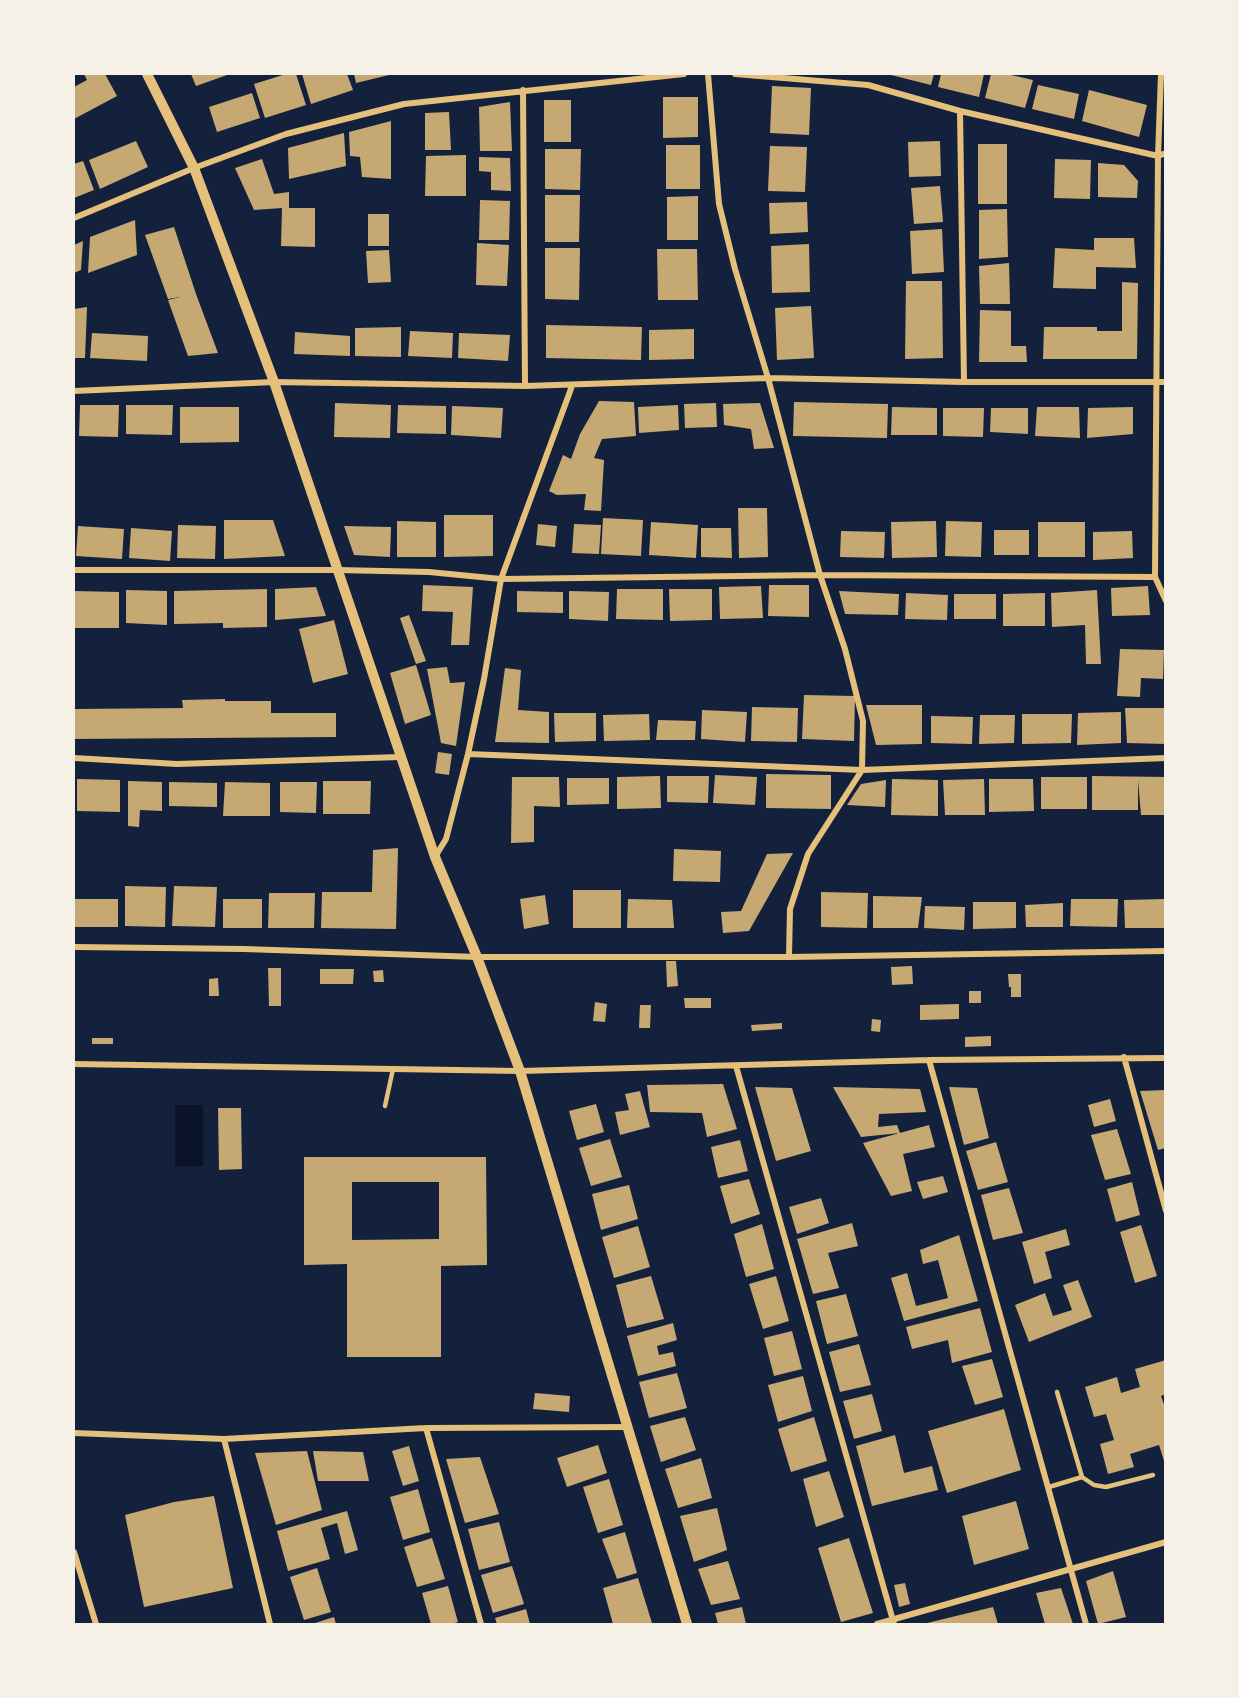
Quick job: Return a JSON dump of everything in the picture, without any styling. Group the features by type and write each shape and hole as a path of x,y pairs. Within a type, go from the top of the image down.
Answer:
{"street":[{"path":"147,74 194,168 274,382 435,857 477,957 520,1071 687,1624"},
{"path":"74,218 194,168 286,134 404,104 684,74"},
{"path":"708,74 719,204 820,575 845,650 863,721 862,770 808,854 790,909 789,957"},
{"path":"735,74 868,85 960,111 1162,154"},
{"path":"1161,74 1162,154 1156,382 1155,577 1166,602"},
{"path":"523,90 525,386"},
{"path":"960,111 964,382"},
{"path":"74,391 274,382 572,386 768,378 964,382 1166,382"},
{"path":"435,857 446,839 468,754 484,679 501,579 572,386"},
{"path":"74,570 337,570 429,572 501,579 820,575 1155,577"},
{"path":"468,754 862,770 1166,758"},
{"path":"74,758 177,764 400,757"},
{"path":"74,947 244,949 477,957 789,957 1166,951"},
{"path":"1124,1057 1166,1211"},
{"path":"74,1064 520,1071 929,1060 1166,1058"},
{"path":"929,1060 1086,1624"},
{"path":"736,1066 894,1622"},
{"path":"74,1433 224,1439 426,1428 629,1427"},
{"path":"426,1428 481,1624"},
{"path":"224,1439 270,1624"},
{"path":"877,1624 894,1622 1166,1542"},
{"path":"74,1551 96,1624"}],"lane":[{"path":"386,1106 393,1069"},
{"path":"1057,1392 1082,1477 1094,1485 1106,1487 1153,1475"},
{"path":"1049,1487 1082,1477"}],"water":[{"path":"175,1105 203,1105 203,1166 175,1166"}],"building":[{"path":"84,74 105,74 117,96 74,119 74,87 87,80"},
{"path":"191,74 230,74 196,86"},
{"path":"286,74 296,74 306,105 265,118 254,84"},
{"path":"302,74 347,74 353,90 311,104"},
{"path":"354,74 393,74 356,83"},
{"path":"887,74 934,74 931,85"},
{"path":"941,74 984,74 979,97 938,87"},
{"path":"991,74 1007,74 1033,80 1025,108 985,98"},
{"path":"1038,85 1079,94 1074,119 1032,109"},
{"path":"772,86 811,88 809,135 770,133"},
{"path":"1089,90 1147,105 1139,137 1082,121"},
{"path":"252,93 260,118 217,132 209,107"},
{"path":"663,97 698,97 698,137 663,138"},
{"path":"544,100 571,100 571,142 544,142"},
{"path":"510,102 512,151 480,151 479,107"},
{"path":"449,112 451,150 425,150 425,113"},
{"path":"391,121 391,179 362,177 360,157 350,156 349,132"},
{"path":"344,133 346,166 289,179 288,148"},
{"path":"136,141 148,167 100,189 89,160"},
{"path":"940,141 941,176 909,177 908,142"},
{"path":"978,144 1007,144 1007,204 978,204"},
{"path":"666,145 700,145 700,189 666,189"},
{"path":"770,146 807,147 805,192 768,191"},
{"path":"545,149 581,149 580,190 545,189"},
{"path":"466,155 466,196 425,196 426,156"},
{"path":"479,157 510,158 511,191 491,190 491,172 479,171"},
{"path":"262,159 274,194 289,192 289,208 315,208 315,247 281,246 282,208 254,210 235,168"},
{"path":"1055,159 1091,160 1090,199 1054,198"},
{"path":"83,161 94,190 74,198 74,164"},
{"path":"1098,163 1124,165 1138,181 1137,198 1098,197"},
{"path":"940,186 943,222 914,224 911,188"},
{"path":"545,195 580,195 579,242 545,242"},
{"path":"698,196 698,240 667,240 667,197"},
{"path":"480,200 510,201 509,240 479,240"},
{"path":"807,202 808,232 770,234 769,203"},
{"path":"1007,209 1008,257 979,259 979,210"},
{"path":"368,214 389,214 389,246 368,246"},
{"path":"135,220 137,255 88,273 90,237"},
{"path":"174,227 218,353 188,356 168,300 180,297 168,299 145,235"},
{"path":"942,229 944,272 912,274 910,231"},
{"path":"1094,238 1134,238 1136,268 1096,267 1096,289 1053,288 1055,248 1094,250"},
{"path":"83,241 81,270 74,273 74,245"},
{"path":"477,243 509,245 507,286 476,285"},
{"path":"809,244 810,292 772,293 771,246"},
{"path":"545,248 580,248 579,300 545,299"},
{"path":"657,249 697,249 698,300 658,300"},
{"path":"389,250 391,282 368,283 366,251"},
{"path":"1009,263 1010,304 980,304 979,266"},
{"path":"906,281 942,281 943,358 905,359"},
{"path":"1122,282 1138,283 1137,359 1043,359 1044,327 1097,327 1097,331 1122,331"},
{"path":"811,306 814,358 777,360 775,308"},
{"path":"87,307 85,358 74,358 74,309"},
{"path":"980,310 1011,311 1011,346 1026,346 1027,362 979,362"},
{"path":"546,325 642,327 641,360 546,358"},
{"path":"401,327 401,357 355,356 355,328"},
{"path":"694,329 694,359 649,360 649,330"},
{"path":"410,331 453,333 452,358 408,356"},
{"path":"295,332 350,336 350,356 294,354"},
{"path":"92,333 148,336 147,361 90,358"},
{"path":"459,333 510,335 508,361 458,358"},
{"path":"599,401 634,402 636,436 602,439 594,458 604,460 601,511 584,510 586,494 557,495 549,491 563,455 571,459 580,434"},
{"path":"794,402 888,404 887,438 793,436"},
{"path":"335,403 391,405 390,438 334,437"},
{"path":"716,403 717,427 685,428 684,404"},
{"path":"760,403 774,448 754,449 751,429 724,425 723,404"},
{"path":"80,405 119,405 118,437 79,436"},
{"path":"126,405 173,405 172,435 126,434"},
{"path":"398,405 446,406 446,434 397,433"},
{"path":"678,405 679,430 639,433 638,407"},
{"path":"452,406 503,408 501,438 451,435"},
{"path":"180,407 239,407 239,442 180,443"},
{"path":"892,407 937,408 937,435 891,435"},
{"path":"1037,407 1079,407 1080,438 1035,436"},
{"path":"1133,407 1133,434 1087,438 1088,408"},
{"path":"943,408 984,408 983,437 943,436"},
{"path":"991,408 1028,408 1028,434 990,432"},
{"path":"738,508 767,508 768,557 739,558"},
{"path":"444,515 493,515 493,556 444,557"},
{"path":"603,518 643,520 641,556 601,554"},
{"path":"224,520 273,520 285,556 224,559"},
{"path":"397,521 436,522 436,557 397,557"},
{"path":"936,521 937,557 892,558 891,522"},
{"path":"946,521 982,522 981,557 945,556"},
{"path":"651,522 698,525 696,558 649,555"},
{"path":"1038,522 1085,522 1085,557 1038,557"},
{"path":"538,524 557,526 555,547 536,545"},
{"path":"574,524 601,525 599,554 572,553"},
{"path":"178,525 216,526 215,559 177,558"},
{"path":"78,526 124,529 122,559 76,556"},
{"path":"344,526 391,527 390,557 354,555"},
{"path":"131,528 172,531 170,561 129,558"},
{"path":"701,528 731,528 732,558 701,557"},
{"path":"994,530 1029,530 1029,555 994,555"},
{"path":"841,531 885,532 884,558 840,557"},
{"path":"1132,531 1133,558 1093,560 1093,532"},
{"path":"423,585 473,587 469,645 451,645 453,612 422,611"},
{"path":"769,585 809,585 809,617 768,616"},
{"path":"761,586 763,618 720,619 719,587"},
{"path":"1148,586 1150,615 1112,616 1111,588"},
{"path":"316,587 326,616 275,620 275,589"},
{"path":"267,589 267,627 223,628 223,623 174,624 174,591"},
{"path":"617,589 663,589 663,620 616,619"},
{"path":"669,589 712,589 712,620 670,621"},
{"path":"126,590 167,591 167,625 126,623"},
{"path":"1097,590 1101,664 1086,664 1085,625 1052,627 1051,593"},
{"path":"74,591 119,592 119,628 74,628"},
{"path":"517,591 563,592 563,613 517,612"},
{"path":"569,591 609,592 608,621 569,619"},
{"path":"839,591 899,594 898,615 845,614"},
{"path":"906,593 948,595 947,620 905,619"},
{"path":"1045,593 1045,626 1003,626 1003,594"},
{"path":"954,594 996,594 996,619 954,619"},
{"path":"409,615 426,661 416,664 400,618"},
{"path":"334,620 348,674 313,683 299,629"},
{"path":"1120,649 1164,650 1163,679 1141,678 1140,697 1117,696"},
{"path":"416,665 431,715 405,724 390,673"},
{"path":"447,667 450,683 465,682 456,746 441,743 427,669"},
{"path":"505,668 521,670 518,710 549,712 549,743 495,742"},
{"path":"804,695 855,696 854,741 802,739"},
{"path":"225,699 225,701 271,701 271,713 336,713 336,737 74,739 74,709 183,708 182,700"},
{"path":"866,705 922,705 922,744 876,745"},
{"path":"752,707 798,708 797,742 751,741"},
{"path":"1125,708 1166,708 1166,744 1127,743"},
{"path":"702,710 747,712 745,742 701,739"},
{"path":"1121,712 1121,743 1077,745 1078,713"},
{"path":"554,713 596,713 596,741 555,742"},
{"path":"649,714 650,740 604,741 603,715"},
{"path":"1022,714 1072,714 1071,743 1022,744"},
{"path":"980,715 1015,715 1014,743 979,744"},
{"path":"931,716 973,717 972,744 931,743"},
{"path":"658,720 696,721 695,740 656,740"},
{"path":"438,752 452,754 449,775 435,773"},
{"path":"766,774 831,775 831,809 766,808"},
{"path":"715,775 757,777 755,805 713,803"},
{"path":"660,776 661,808 617,809 617,777"},
{"path":"667,776 709,776 708,803 667,802"},
{"path":"1092,776 1166,777 1166,815 1141,815 1138,780 1138,810 1092,810"},
{"path":"512,777 559,777 560,807 534,806 534,842 511,843"},
{"path":"1041,777 1087,777 1087,809 1041,809"},
{"path":"567,778 609,778 609,804 567,805"},
{"path":"77,779 120,780 120,812 77,811"},
{"path":"892,779 938,780 938,816 891,815"},
{"path":"984,779 985,815 945,815 943,780"},
{"path":"989,779 1033,779 1034,811 989,812"},
{"path":"886,780 885,807 847,805 861,784"},
{"path":"128,781 162,782 162,811 140,810 139,827 128,826"},
{"path":"323,781 371,781 370,814 323,814"},
{"path":"169,782 217,783 217,807 169,806"},
{"path":"225,782 270,783 270,816 223,816"},
{"path":"280,782 317,782 316,813 280,812"},
{"path":"398,848 396,929 321,928 322,892 372,892 373,850"},
{"path":"674,849 721,851 720,882 673,881"},
{"path":"793,853 749,931 723,933 721,912 741,911 767,854"},
{"path":"125,886 166,887 165,927 125,926"},
{"path":"174,886 217,887 215,927 172,926"},
{"path":"573,890 621,890 621,928 573,928"},
{"path":"821,892 868,893 867,928 821,927"},
{"path":"269,893 315,893 314,928 268,928"},
{"path":"545,895 549,924 524,929 520,899"},
{"path":"873,896 922,897 918,928 873,928"},
{"path":"74,899 118,899 118,927 74,927"},
{"path":"223,899 262,899 262,928 223,928"},
{"path":"628,899 672,900 674,928 627,928"},
{"path":"1071,899 1118,899 1117,927 1070,926"},
{"path":"1165,899 1165,928 1125,928 1124,900"},
{"path":"973,902 1016,902 1016,928 973,929"},
{"path":"1063,903 1063,927 1026,927 1025,905"},
{"path":"925,906 965,907 964,930 924,928"},
{"path":"666,961 676,961 678,986 667,987"},
{"path":"912,966 913,984 892,985 891,967"},
{"path":"268,968 281,968 281,1006 269,1006"},
{"path":"320,969 354,969 353,984 320,984"},
{"path":"383,970 384,982 374,982 373,971"},
{"path":"1008,974 1021,974 1021,997 1011,997"},
{"path":"218,978 219,996 209,996 209,979"},
{"path":"969,991 981,991 981,1003 969,1003"},
{"path":"684,998 711,998 711,1008 685,1008"},
{"path":"595,1002 607,1004 605,1022 593,1021"},
{"path":"959,1004 959,1019 920,1020 920,1005"},
{"path":"640,1005 651,1005 650,1028 639,1028"},
{"path":"872,1019 881,1020 880,1032 871,1031"},
{"path":"782,1023 782,1029 752,1031 751,1025"},
{"path":"991,1036 991,1046 965,1047 965,1037"},
{"path":"92,1038 113,1038 113,1044 92,1044"},
{"path":"723,1084 737,1129 707,1137 702,1113 650,1112 647,1085"},
{"path":"755,1087 792,1088 811,1151 776,1161"},
{"path":"833,1087 920,1089 926,1112 879,1114 878,1127 897,1125 900,1133 861,1137"},
{"path":"949,1087 977,1088 989,1138 964,1145"},
{"path":"1166,1090 1166,1148 1158,1150 1140,1091"},
{"path":"640,1091 650,1127 620,1135 615,1112 629,1110 625,1094"},
{"path":"1110,1099 1116,1121 1094,1127 1088,1105"},
{"path":"596,1104 604,1132 577,1140 569,1111"},
{"path":"218,1108 241,1108 242,1169 219,1170"},
{"path":"929,1125 935,1147 903,1154 912,1191 891,1196 863,1143"},
{"path":"1117,1129 1131,1174 1105,1180 1091,1135"},
{"path":"610,1139 622,1177 591,1186 579,1148"},
{"path":"740,1140 748,1171 718,1178 711,1147"},
{"path":"996,1142 1008,1182 978,1190 966,1151"},
{"path":"304,1157 486,1157 487,1265 441,1266 441,1357 347,1357 347,1264 304,1265","holes":["352,1182 439,1182 439,1239 352,1240"]},
{"path":"943,1176 948,1192 923,1199 917,1182"},
{"path":"749,1179 760,1214 731,1224 720,1186"},
{"path":"1132,1182 1140,1215 1116,1222 1107,1189"},
{"path":"629,1185 638,1219 601,1230 592,1194"},
{"path":"1009,1188 1023,1233 993,1240 981,1195"},
{"path":"821,1198 829,1223 797,1234 789,1207"},
{"path":"852,1223 858,1246 828,1253 839,1288 813,1294 797,1239"},
{"path":"762,1224 774,1269 746,1277 734,1234"},
{"path":"1141,1225 1157,1276 1135,1283 1120,1232"},
{"path":"638,1226 650,1267 614,1278 602,1237"},
{"path":"1066,1229 1070,1245 1045,1252 1052,1278 1034,1284 1022,1242"},
{"path":"959,1235 978,1301 904,1321 891,1278 907,1273 916,1306 948,1298 938,1260 923,1264 920,1250"},
{"path":"651,1276 664,1319 627,1328 616,1285"},
{"path":"776,1276 789,1321 763,1329 749,1284"},
{"path":"1078,1280 1092,1317 1029,1342 1015,1305 1045,1293 1053,1316 1072,1310 1063,1285"},
{"path":"846,1294 858,1336 827,1344 816,1301"},
{"path":"980,1308 992,1352 952,1363 948,1340 912,1349 906,1327"},
{"path":"673,1323 677,1340 657,1346 659,1355 673,1352 676,1366 638,1376 627,1336"},
{"path":"792,1331 802,1369 774,1376 764,1338"},
{"path":"859,1344 871,1385 840,1392 829,1352"},
{"path":"992,1359 1003,1397 975,1405 962,1366"},
{"path":"1166,1360 1166,1394 1161,1396 1166,1410 1166,1467 1159,1445 1130,1454 1134,1467 1108,1474 1100,1444 1114,1440 1106,1414 1094,1417 1085,1387 1117,1377 1121,1393 1140,1387 1135,1369"},
{"path":"677,1373 687,1408 649,1418 639,1382"},
{"path":"803,1376 812,1411 778,1422 768,1385"},
{"path":"535,1393 570,1396 569,1412 533,1409"},
{"path":"872,1394 882,1431 854,1439 843,1401"},
{"path":"1004,1409 1021,1470 947,1493 928,1431"},
{"path":"685,1417 696,1450 661,1462 650,1426"},
{"path":"814,1417 827,1461 791,1472 778,1429"},
{"path":"895,1435 904,1473 932,1466 938,1490 872,1506 856,1446"},
{"path":"598,1445 607,1473 567,1487 557,1458"},
{"path":"409,1446 419,1481 403,1486 392,1451"},
{"path":"307,1451 322,1510 276,1525 255,1453"},
{"path":"313,1451 363,1452 369,1481 318,1481"},
{"path":"480,1457 499,1514 465,1523 446,1459"},
{"path":"701,1458 712,1498 678,1508 665,1469"},
{"path":"829,1471 844,1517 816,1527 803,1479"},
{"path":"609,1479 623,1525 598,1533 583,1487"},
{"path":"418,1489 430,1532 403,1540 390,1497"},
{"path":"214,1496 233,1588 144,1607 125,1515 174,1502"},
{"path":"1016,1501 1029,1549 974,1565 962,1516"},
{"path":"717,1508 727,1550 694,1562 680,1516"},
{"path":"347,1511 358,1550 345,1554 337,1523 321,1528 330,1559 288,1571 277,1531"},
{"path":"499,1522 510,1562 479,1570 468,1529"},
{"path":"625,1532 637,1573 617,1579 602,1539"},
{"path":"432,1538 445,1579 417,1587 404,1547"},
{"path":"849,1538 873,1613 841,1622 818,1548"},
{"path":"728,1561 740,1599 711,1605 698,1569"},
{"path":"512,1566 524,1604 493,1613 481,1575"},
{"path":"317,1568 331,1612 304,1620 290,1577"},
{"path":"1113,1571 1126,1617 1098,1624 1086,1581"},
{"path":"638,1578 652,1623 613,1624 603,1588"},
{"path":"905,1583 910,1604 899,1607 894,1585"},
{"path":"448,1586 458,1622 431,1624 422,1593"},
{"path":"1061,1588 1073,1624 1045,1624 1036,1593"},
{"path":"742,1607 746,1624 718,1624 715,1613"},
{"path":"993,1607 998,1624 923,1624"},
{"path":"526,1609 530,1624 497,1624 495,1618"},
{"path":"334,1617 336,1624 312,1624"}]}
